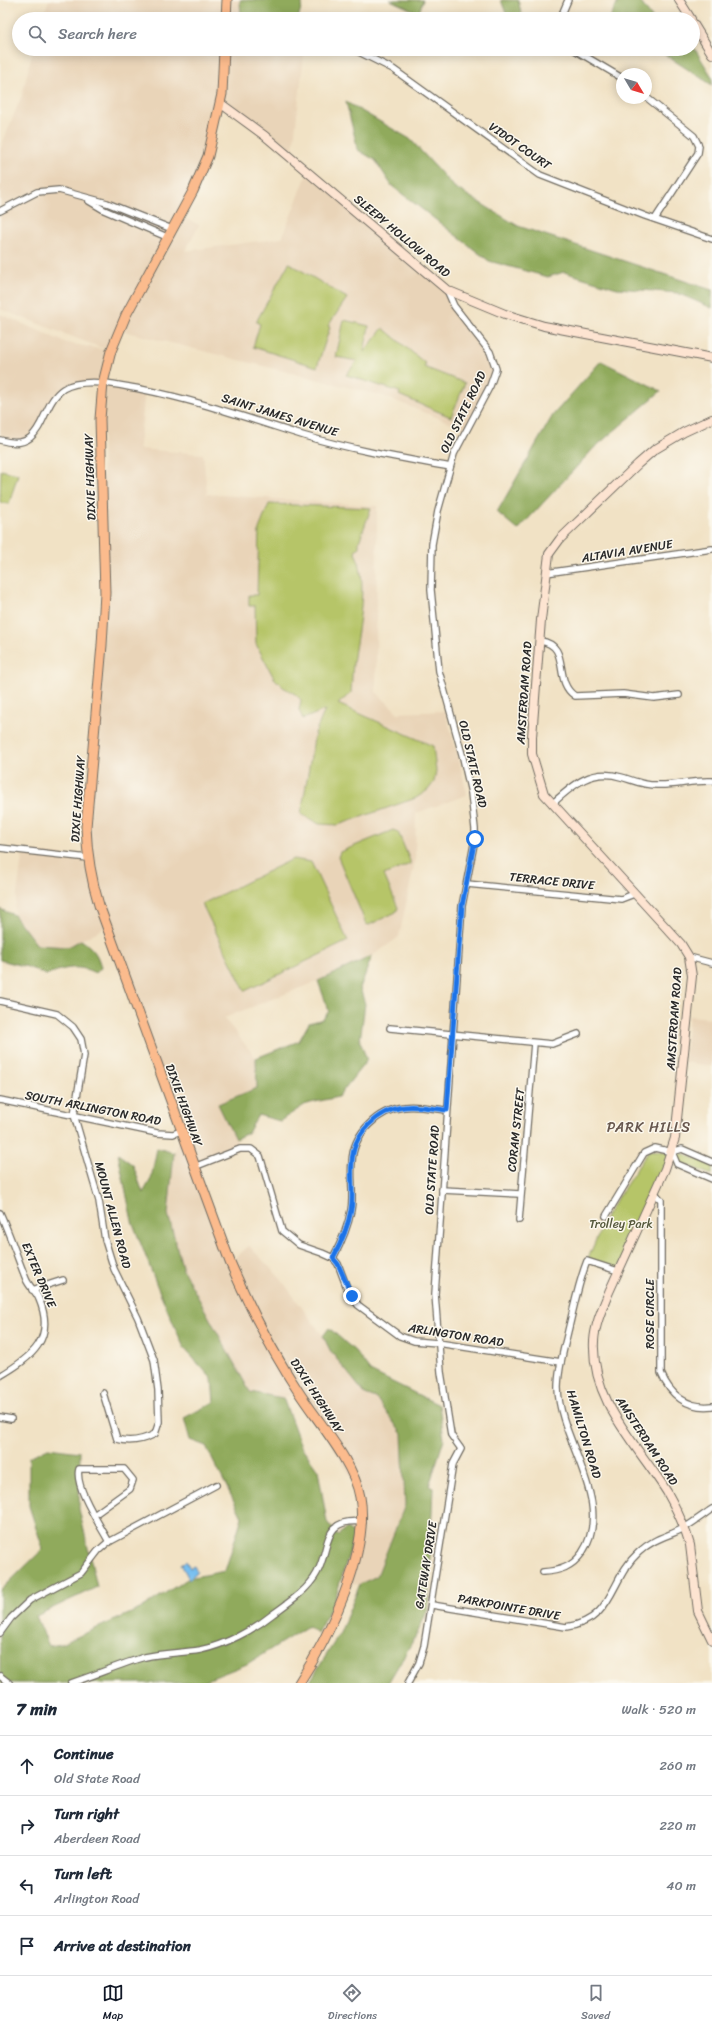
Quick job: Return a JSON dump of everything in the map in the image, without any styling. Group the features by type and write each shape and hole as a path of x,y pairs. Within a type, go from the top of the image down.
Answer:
{"main road":[{"path":"226,12 227,0"},
{"name":"DIXIE HIGHWAY","path":"223,56 220,103 208,156 193,191 122,323 111,351 103,383 100,418 105,592 102,645 86,827 91,878 99,905 181,1132 243,1293 276,1355 353,1474 360,1497 362,1522 359,1544 338,1610 319,1651 299,1683"}],"street":[{"path":"563,12 568,0"},
{"path":"679,0 686,12"},
{"path":"700,34 712,54"},
{"name":"VIDOT COURT","path":"367,56 393,69 540,175 712,239"},
{"path":"586,56 616,74"},
{"path":"652,102 694,136 699,146 698,153 655,219"},
{"name":"SLEEPY HOLLOW ROAD","path":"220,103 266,136 447,290 505,314 544,326 712,358"},
{"path":"0,212 38,192 46,190 59,190 86,199 107,203 170,233"},
{"path":"86,199 104,210 170,233"},
{"name":"OLD STATE ROAD","path":"447,290 454,306 490,352 496,369 490,386 460,440 450,467 434,524 432,544 431,590 439,672 463,758 473,814 475,839 462,906 435,1294 438,1343 451,1435 461,1449"},
{"name":"SAINT JAMES AVENUE","path":"0,440 16,443 32,436 39,429 53,400 63,389 80,383 103,383 200,402 348,448 450,467"},
{"name":"AMSTERDAM ROAD","path":"712,419 684,432 654,450 560,539 549,554 540,641 532,754 544,794 680,944 689,956 692,976 690,1002 677,1123 672,1152 618,1271 601,1314 596,1333 595,1354 600,1384 604,1397 616,1418 667,1492 684,1528 690,1545 698,1611 712,1640"},
{"name":"ALTAVIA AVENUE","path":"546,573 712,548"},
{"path":"540,641 548,642 556,648 560,658 564,684 575,696 623,694 654,698 679,695"},
{"path":"552,804 578,782 596,774 608,774 643,784 661,785 701,780 712,781"},
{"path":"0,848 88,858"},
{"name":"TERRACE DRIVE","path":"467,884 622,899 634,894"},
{"path":"689,956 712,963"},
{"path":"0,1001 56,1014 67,1021 79,1034 84,1055 74,1115"},
{"path":"390,1028 552,1044 578,1034"},
{"name":"CORAM STREET","path":"519,1220 534,1043"},
{"name":"SOUTH ARLINGTON ROAD","path":"0,1100 157,1133 173,1134 181,1132"},
{"path":"194,1167 240,1149 251,1149 262,1160 282,1231 299,1245 322,1252 333,1258 347,1228 351,1211 352,1161 356,1144 362,1132 375,1119 390,1110 405,1107 447,1110"},
{"name":"MOUNT ALLEN ROAD","path":"74,1115 98,1195 105,1240 114,1269 138,1318 154,1360 158,1390 159,1422 155,1434 146,1439 135,1441 124,1441 117,1439 103,1393"},
{"path":"606,1216 644,1154 655,1148 672,1152 682,1149 712,1162"},
{"path":"672,1152 677,1164 712,1179"},
{"path":"442,1190 520,1194"},
{"name":"ROSE CIRCLE","path":"654,1192 661,1200 661,1373 670,1391 684,1401 697,1406 712,1406"},
{"name":"EXTER DRIVE","path":"0,1213 26,1278 32,1290 38,1297 45,1317 42,1337 28,1358 0,1376"},
{"name":"ARLINGTON ROAD","path":"333,1258 338,1264 347,1288 358,1305 380,1322 407,1339 561,1362"},
{"name":"HAMILTON ROAD","path":"543,1572 567,1568 572,1564 585,1547 594,1518 588,1486 560,1403 558,1388 561,1362 580,1277 587,1261 618,1271"},
{"path":"32,1290 63,1280"},
{"path":"0,1417 11,1419"},
{"name":"GATEWAY DRIVE","path":"408,1683 422,1655 432,1605 453,1464 461,1449"},
{"path":"94,1515 130,1489 133,1480 124,1469 79,1469 77,1475 81,1490 94,1515 109,1542"},
{"path":"0,1633 11,1618 30,1600 81,1573 98,1551 109,1542 216,1486"},
{"name":"PARKPOINTE DRIVE","path":"432,1605 566,1627 578,1626 587,1622 601,1611 614,1592 628,1563 637,1553 661,1536 684,1528 712,1509"},
{"path":"71,1683 120,1664 151,1656 212,1646 260,1623 307,1586 317,1573 328,1534 333,1529 341,1523 353,1521 362,1522"},
{"path":"0,1676 9,1683"}],"shaded area":[{"path":"49,0 240,0 241,12 45,12"},
{"path":"31,56 304,56 293,149 287,155 221,103 213,143 180,215 199,225 185,251 282,238 308,172 436,281 490,352 496,369 466,429 383,396 119,330 103,382 145,390 139,449 203,454 207,494 377,506 376,692 398,713 445,711 459,759 467,795 416,813 415,861 399,937 372,956 318,981 224,1018 256,1058 257,1088 218,1104 240,1149 194,1168 230,1262 249,1246 280,1278 323,1336 331,1352 365,1393 376,1398 402,1434 405,1505 376,1576 360,1584 347,1585 359,1544 359,1490 298,1391 283,1398 250,1392 183,1270 168,1214 174,1153 181,1131 106,927 68,947 37,945 14,915 23,851 88,858 102,645 103,383 80,383 58,393 39,429 24,441 0,440 0,314 67,343 107,350 0,309 0,149 22,95"},
{"path":"689,1016 712,1018 712,1066 684,1062"}],"green space":[{"path":"240,0 303,0 300,12 241,12"},
{"path":"390,0 423,0 419,12"},
{"path":"501,0 518,0 521,12 506,12"},
{"path":"619,0 639,0 648,12 613,12"},
{"path":"667,56 699,56 712,77 712,85"},
{"path":"346,102 410,139 454,187 518,226 712,290 712,308 677,293 617,288 564,272 548,277 489,261 392,186 375,160 358,150"},
{"path":"289,263 347,298 328,326 330,327 317,367 253,347 260,324 256,322"},
{"path":"344,320 369,326 364,352 383,328 426,364 424,367 465,383 451,417 399,395 400,392 346,375 357,361 336,357"},
{"path":"601,361 661,391 594,448 518,530 497,512 553,415"},
{"path":"1,470 18,474 9,504 0,503"},
{"path":"269,504 371,508 359,542 359,548 357,548 355,553 359,563 362,589 351,693 338,704 433,746 436,771 434,782 428,790 416,798 338,825 319,824 301,814 315,733 325,710 303,719 299,710 301,700 295,694 283,687 274,678 256,644 255,606 249,606 249,595 257,595 259,529"},
{"path":"393,830 398,832 410,864 384,875 398,908 396,912 369,925 366,924 338,857 340,852"},
{"path":"293,859 311,862 348,941 245,991 202,904"},
{"path":"0,909 14,915 37,945 68,947 81,940 94,952 101,968 95,973 89,970 71,968 59,970 46,975 28,967 0,960"},
{"path":"372,956 360,988 365,1004 360,1041 367,1060 338,1097 306,1104 280,1121 258,1115 248,1133 235,1139 218,1104 257,1088 256,1058 299,1041 309,1023 323,1019 329,1011 318,981"},
{"path":"157,1148 174,1153 168,1214 183,1270 250,1392 283,1398 301,1446 318,1470 327,1522 338,1535 347,1528 355,1534 334,1602 317,1633 308,1626 247,1664 199,1683 0,1683 0,1591 43,1549 29,1506 29,1457 48,1448 80,1452 79,1509 97,1587 36,1616 49,1646 61,1644 140,1609 189,1578 225,1571 242,1517 206,1446 190,1440 184,1418 214,1402 212,1379 184,1348 158,1288 132,1221 118,1154 133,1165 143,1193 151,1179"},
{"name":"Trolley Park","path":"649,1150 672,1152 618,1271 587,1261 607,1214"},
{"path":"679,1152 712,1165 712,1175 680,1163 677,1160 676,1155"},
{"path":"329,1328 355,1351 370,1371 439,1405 444,1439 429,1486 433,1488 428,1609 417,1634 388,1683 309,1683 340,1633 360,1584 377,1576 405,1505 402,1434 376,1398 365,1394 331,1352 323,1336"}],"water":[{"path":"186,1561 190,1568 194,1566 197,1572 189,1579 181,1564"}],"district":[{"name":"PARK HILLS","path":"649,1127"}],"route":[{"path":"352,1296 347,1288 338,1264 333,1258 347,1228 351,1211 353,1152 362,1132 380,1115 390,1110 405,1107 447,1110 462,906 475,839"}]}
